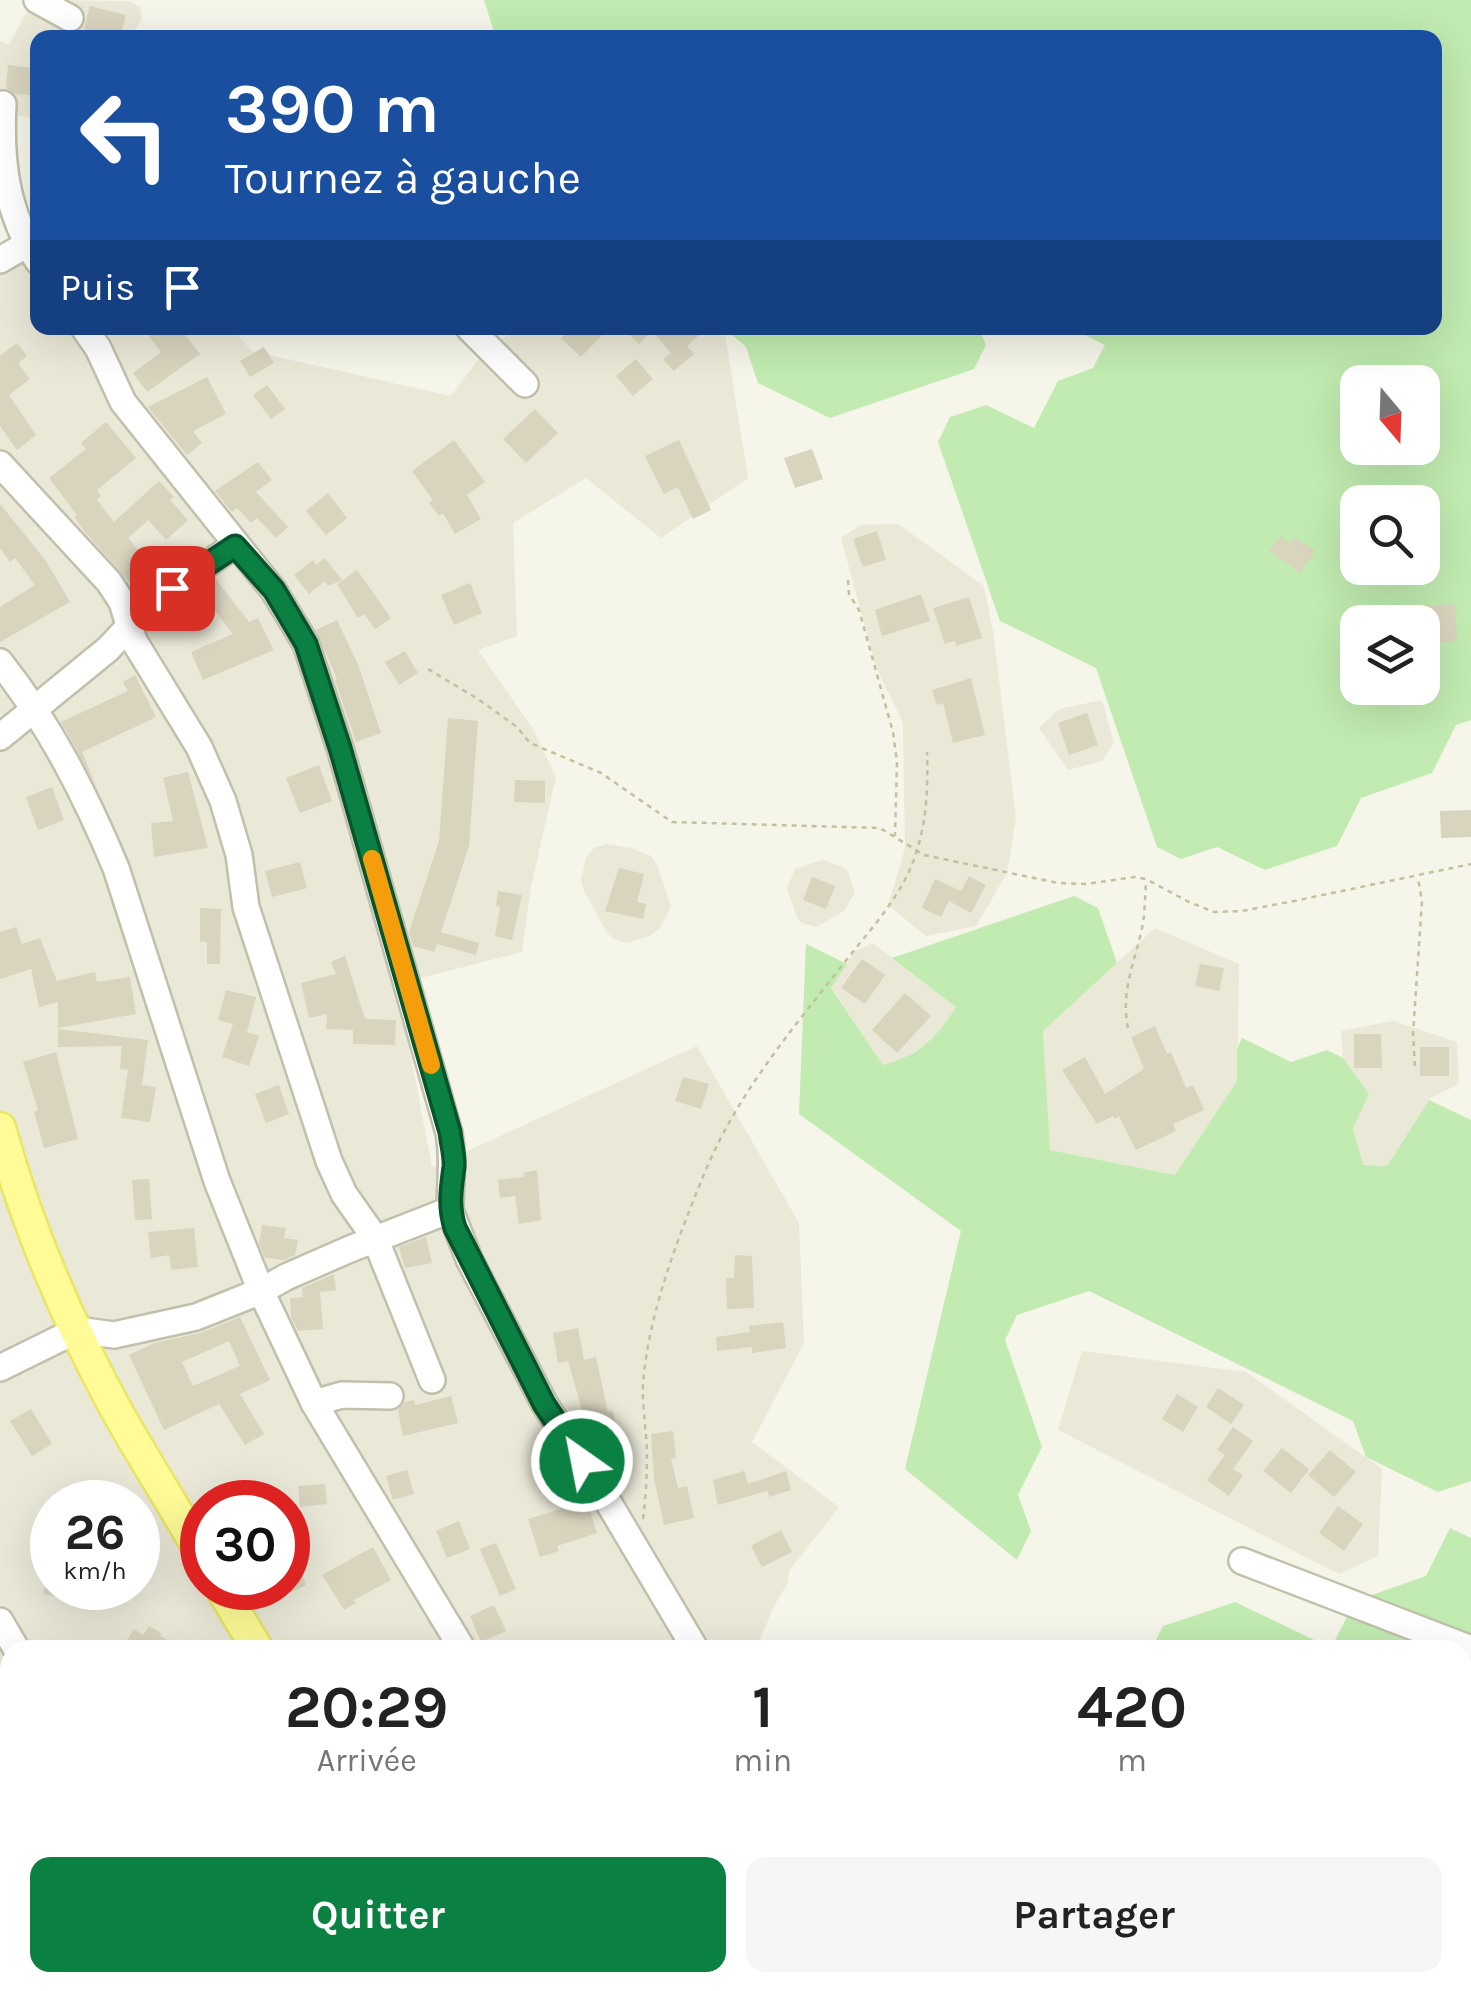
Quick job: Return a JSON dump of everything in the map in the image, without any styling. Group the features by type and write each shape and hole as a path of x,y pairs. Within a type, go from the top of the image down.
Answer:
{"main road":[{"path":"0,1128 54,1280 77,1330 113,1404 180,1518"},
{"path":"234,1610 252,1640"}],"street":[{"path":"37,0 70,18"},
{"path":"3,104 3,178 30,239"},
{"path":"0,260 30,249"},
{"path":"89,335 123,402 196,488 235,546 274,590 306,644 340,748 450,1132 454,1165 450,1210 469,1259 544,1404 690,1640"},
{"path":"476,335 525,384"},
{"path":"0,464 109,582 122,602 134,641 199,747 224,801 239,855 246,907 328,1162 344,1194 375,1238 432,1380"},
{"path":"0,737 108,650 151,603 235,546"},
{"path":"0,662 36,707 96,820 116,868 217,1182 261,1291 314,1402 457,1640"},
{"path":"0,1368 77,1330 114,1336 196,1318 375,1238 450,1210"},
{"path":"314,1402 342,1395 390,1396"},
{"path":"1242,1561 1445,1640"}],"path":[{"path":"848,580 849,594 859,610 893,732 897,762 895,838"},
{"path":"428,669 491,708 530,742 601,773 672,822 880,828 917,852 1058,883 1146,879 1214,912 1294,902 1471,864"},
{"path":"639,1555 647,1451 642,1402 648,1346 705,1170 740,1100 903,884 917,852 928,786 927,752"},
{"path":"1415,1066 1413,1034 1422,900 1417,875"},
{"path":"1128,1028 1125,992 1142,926 1146,879"}],"shaded area":[{"path":"33,0 129,1 140,7 142,19 136,30 30,30 30,118 0,117 0,41 9,45"},
{"path":"30,240 30,335 237,335 252,351 451,396 484,352 508,335 725,335 748,478 661,538 586,478 513,523 517,636 478,650 533,729 556,777 531,887 522,952 397,984 432,1167 697,1046 799,1223 804,1343 752,1442 839,1507 789,1571 788,1583 760,1640 0,1640 0,258"},
{"path":"898,524 984,586 1016,818 1007,873 976,926 926,936 888,905 905,848 903,723 876,667 841,538 861,525"},
{"path":"1102,700 1114,743 1102,761 1068,770 1039,728 1059,709"},
{"path":"606,844 651,856 658,867 671,906 659,929 650,936 627,943 616,940 607,933 584,891 581,880 586,858 594,848"},
{"path":"822,860 843,867 855,892 844,911 816,927 797,917 787,889 795,869"},
{"path":"1155,928 1239,964 1237,1081 1175,1175 1050,1150 1043,1031"},
{"path":"873,943 956,1007 933,1041 899,1061 883,1065 831,987 855,951"},
{"path":"1393,1021 1457,1042 1459,1084 1430,1098 1387,1166 1362,1165 1353,1128 1369,1094 1343,1059 1341,1031"},
{"path":"1082,1351 1246,1372 1382,1469 1378,1556 1339,1574 1058,1430"}],"green space":[{"path":"484,0 1471,0 1471,720 1456,725 1432,773 1361,798 1337,846 1265,870 1217,847 1181,859 1157,847 1096,668 1000,621 938,442 950,417 986,405 1034,428 1058,381 1093,368 1105,345 1085,335 1442,335 1442,30 493,30"},
{"path":"732,335 982,335 986,345 974,369 830,418 758,383 746,347"},
{"path":"1074,896 1098,908 1117,963 1043,1031 1050,1150 1175,1175 1237,1081 1237,1049 1242,1038 1291,1062 1327,1050 1343,1058 1369,1094 1353,1128 1363,1165 1387,1166 1429,1100 1471,1120 1471,1481 1438,1492 1366,1457 1353,1421 1089,1291 1017,1315 1005,1340 1042,1447 1018,1495 1031,1531 1017,1560 905,1469 961,1231 799,1114 806,944 847,964 831,988 883,1065 926,1044 956,1007 892,958"},
{"path":"1450,1528 1471,1538 1471,1640 1335,1640 1355,1601 1426,1576"},
{"path":"1235,1602 1314,1640 1156,1640 1163,1626"}],"building":[{"path":"90,6 126,15 122,30 84,29"},
{"path":"8,65 30,68 30,95 15,94 6,88"},
{"path":"148,335 185,335 200,354 147,392 133,373 161,352"},
{"path":"564,335 602,335 581,357 561,338"},
{"path":"629,335 648,335 639,344"},
{"path":"655,335 699,335 687,346 694,354 674,371 663,359 671,353"},
{"path":"17,343 27,356 18,363 30,379 9,395 36,435 17,450 0,426 0,356"},
{"path":"264,347 274,363 250,377 240,361"},
{"path":"636,359 653,379 633,396 616,376"},
{"path":"207,377 226,414 193,431 202,443 187,455 148,407"},
{"path":"267,385 285,409 271,419 253,395"},
{"path":"535,409 558,433 526,463 503,439"},
{"path":"106,422 136,458 97,490 101,496 97,500 114,522 159,481 188,520 166,540 148,520 128,538 153,568 132,585 85,532 49,478 86,449 81,443"},
{"path":"454,440 485,482 467,495 481,519 455,534 443,513 439,516 429,503 433,500 412,471"},
{"path":"679,440 711,510 693,519 678,487 664,494 645,456"},
{"path":"812,449 823,479 795,488 784,458"},
{"path":"258,462 272,480 256,492 288,527 276,538 257,518 251,523 237,508 232,512 215,491"},
{"path":"328,493 347,518 326,535 306,511"},
{"path":"0,504 46,561 70,602 0,642 0,607 35,585 15,558 10,562 0,548"},
{"path":"877,531 886,560 863,567 853,539"},
{"path":"1281,536 1289,543 1294,537 1315,551 1300,573 1269,551"},
{"path":"325,558 342,580 328,586 325,581 309,594 294,575 313,560 316,565"},
{"path":"357,570 391,618 375,629 364,614 358,618 337,584"},
{"path":"215,578 249,622 258,618 274,650 203,680 191,652 233,634 212,607 204,613 191,595"},
{"path":"470,583 482,613 454,625 441,595"},
{"path":"921,594 930,621 882,636 875,610"},
{"path":"969,597 982,638 956,646 955,641 945,644 933,608"},
{"path":"1455,604 1457,641 1440,643 1439,605"},
{"path":"337,620 359,667 381,733 356,742 337,679 316,630"},
{"path":"405,651 418,673 399,685 385,662"},
{"path":"135,675 156,717 82,752 97,787 61,722 128,691 123,682"},
{"path":"971,678 985,735 953,743 943,703 937,705 932,690"},
{"path":"1087,713 1098,745 1069,755 1058,723"},
{"path":"448,718 478,721 469,846 441,932 479,943 476,955 437,944 434,952 413,946 409,932 439,841"},
{"path":"319,765 332,801 300,813 286,778"},
{"path":"188,772 208,848 154,857 151,823 173,821 163,778"},
{"path":"515,780 545,781 545,803 514,802"},
{"path":"52,787 64,820 38,830 26,797"},
{"path":"1471,810 1471,837 1441,838 1440,811"},
{"path":"300,862 307,888 272,897 265,871"},
{"path":"619,868 644,874 637,902 646,904 643,919 605,911"},
{"path":"969,876 986,885 971,913 949,901 941,917 922,908 935,879 961,891"},
{"path":"812,877 835,886 826,909 803,900"},
{"path":"498,891 522,895 512,940 495,936 500,907 496,906"},
{"path":"200,908 221,909 220,964 207,964 207,942 200,942"},
{"path":"16,927 22,944 40,938 57,981 95,972 97,982 130,977 136,1014 58,1028 58,1002 39,1007 31,969 0,979 0,932"},
{"path":"345,956 365,1019 396,1020 395,1045 353,1044 353,1030 326,1029 327,1014 309,1018 301,983 336,974 331,962"},
{"path":"862,959 885,975 865,1004 841,988"},
{"path":"1200,964 1224,968 1219,991 1195,986"},
{"path":"226,990 256,997 247,1032 259,1036 249,1066 222,1057 233,1024 218,1020"},
{"path":"905,993 931,1016 897,1053 872,1030"},
{"path":"1155,1026 1186,1088 1193,1085 1204,1110 1173,1124 1176,1131 1136,1150 1119,1116 1097,1124 1062,1070 1085,1057 1105,1094 1144,1069 1131,1037"},
{"path":"58,1029 148,1040 142,1085 156,1087 150,1122 121,1118 128,1070 120,1069 122,1046 58,1047"},
{"path":"1354,1034 1381,1034 1382,1068 1354,1068"},
{"path":"1420,1047 1449,1047 1449,1076 1420,1076"},
{"path":"56,1052 78,1139 44,1148 34,1112 38,1110 23,1062"},
{"path":"683,1077 709,1084 701,1109 675,1101"},
{"path":"279,1085 289,1114 266,1123 255,1094"},
{"path":"537,1170 541,1220 519,1224 515,1196 500,1198 498,1180 524,1177 523,1173"},
{"path":"149,1179 152,1219 135,1220 132,1180"},
{"path":"262,1225 286,1228 284,1238 298,1240 295,1255 284,1260 265,1258 259,1243"},
{"path":"194,1228 198,1267 171,1270 169,1255 151,1258 148,1232"},
{"path":"426,1237 432,1263 405,1268 399,1247"},
{"path":"735,1255 752,1256 754,1308 727,1309 726,1278 734,1278"},
{"path":"334,1274 336,1290 320,1292 323,1329 298,1331 291,1317 290,1298 303,1297 302,1288"},
{"path":"240,1317 270,1380 240,1394 264,1434 245,1445 219,1404 164,1430 129,1355 154,1343 200,1333","holes":["229,1341 240,1366 193,1386 182,1362"]},
{"path":"783,1322 786,1348 752,1353 752,1347 717,1351 716,1337 750,1332 749,1326"},
{"path":"578,1328 584,1360 596,1357 608,1412 612,1410 621,1439 593,1448 568,1361 558,1363 553,1333"},
{"path":"1218,1388 1244,1405 1231,1424 1206,1407"},
{"path":"1177,1394 1198,1407 1183,1432 1162,1419"},
{"path":"451,1396 458,1423 403,1436 398,1410 405,1402 414,1400 415,1405"},
{"path":"31,1409 52,1444 32,1456 10,1421"},
{"path":"1233,1427 1253,1441 1233,1469 1243,1475 1229,1496 1207,1480 1225,1455 1217,1450"},
{"path":"673,1431 676,1458 671,1459 678,1488 687,1486 694,1518 664,1525 654,1478 651,1434"},
{"path":"1282,1448 1309,1469 1291,1493 1263,1471"},
{"path":"1330,1450 1356,1472 1334,1497 1308,1475"},
{"path":"407,1470 414,1494 393,1500 386,1476"},
{"path":"744,1471 748,1484 786,1471 791,1490 769,1497 767,1491 718,1505 713,1480"},
{"path":"325,1484 327,1504 310,1506 310,1485"},
{"path":"587,1501 597,1533 557,1546 559,1551 540,1557 528,1519"},
{"path":"1338,1506 1363,1524 1344,1551 1319,1533"},
{"path":"459,1521 470,1549 447,1558 436,1531"},
{"path":"781,1530 792,1552 762,1567 751,1546"},
{"path":"496,1543 516,1589 500,1596 480,1549"},
{"path":"373,1547 391,1580 354,1600 356,1603 344,1610 322,1575"},
{"path":"494,1605 506,1631 480,1640 470,1616"},
{"path":"149,1626 167,1640 127,1640 134,1629 143,1635"}],"slow traffic":[{"path":"372,859 431,1065"}],"route":[{"path":"172,588 235,546 274,590 306,644 340,748 450,1132 454,1165 450,1210 455,1228 544,1404 582,1461"}]}
